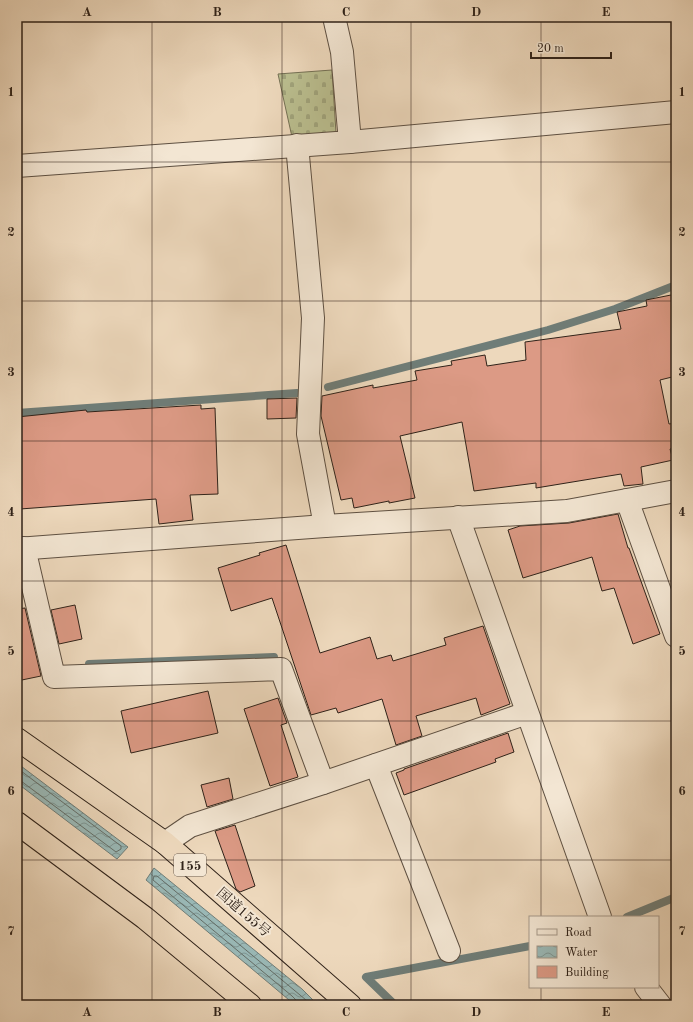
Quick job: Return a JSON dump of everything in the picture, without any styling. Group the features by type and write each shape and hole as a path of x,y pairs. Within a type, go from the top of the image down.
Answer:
{"highway":[{"name":"国道155号","path":"17,740 165,843 350,1005"},
{"path":"17,823 145,918 244,1003"}],"street":[{"path":"334,17 342,52 350,142"},
{"path":"17,166 350,142 676,112"},
{"path":"297,145 313,318 308,434 325,526"},
{"path":"324,784 281,669 54,677 20,549 325,526 567,510 676,491"},
{"path":"627,500 676,636"},
{"path":"458,517 600,916"},
{"path":"165,843 190,826 324,784 527,713"},
{"path":"376,765 449,951"},
{"path":"647,988 660,1005"}],"green space":[{"path":"332,70 336,133 292,137 278,74"}],"water":[{"path":"17,763 128,847 117,859 17,783"},
{"path":"154,868 302,989 318,1005 295,1005 146,880"}],"building":[{"path":"676,294 676,376 660,380 669,424 676,423 676,448 670,449 673,460 641,467 643,484 624,486 621,474 536,488 536,483 474,491 462,422 400,436 415,498 389,503 389,501 354,508 352,498 341,500 321,416 322,396 373,385 373,388 417,380 415,371 452,365 451,361 485,355 487,366 526,360 525,342 621,329 617,312 647,306 646,300"},
{"path":"297,398 296,418 267,419 267,399"},
{"path":"201,405 201,409 215,408 218,494 190,495 193,520 159,524 156,499 20,509 20,504 17,504 17,417 86,410 87,412"},
{"path":"618,514 628,548 660,634 633,644 614,588 602,591 592,557 523,578 508,530 520,526 569,523"},
{"path":"286,545 320,653 370,637 377,659 391,655 393,661 446,645 444,638 483,626 510,704 481,715 476,698 416,716 422,736 396,745 382,699 338,713 336,708 311,715 272,598 231,611 218,568"},
{"path":"75,605 82,639 59,644 51,610"},
{"path":"25,608 41,676 17,681 17,609"},
{"path":"208,691 218,733 131,753 121,711"},
{"path":"278,698 287,723 281,725 298,777 270,786 244,709"},
{"path":"508,733 514,752 495,759 496,762 404,795 396,773"},
{"path":"229,778 233,799 207,807 201,785"},
{"path":"235,825 255,886 240,892 236,889 215,831"}],"waterway":[{"path":"328,387 548,330 615,309 676,285"},
{"path":"17,413 297,393"},
{"path":"89,664 274,657"},
{"path":"629,916 676,897"},
{"path":"395,1005 366,977 529,946"}]}
